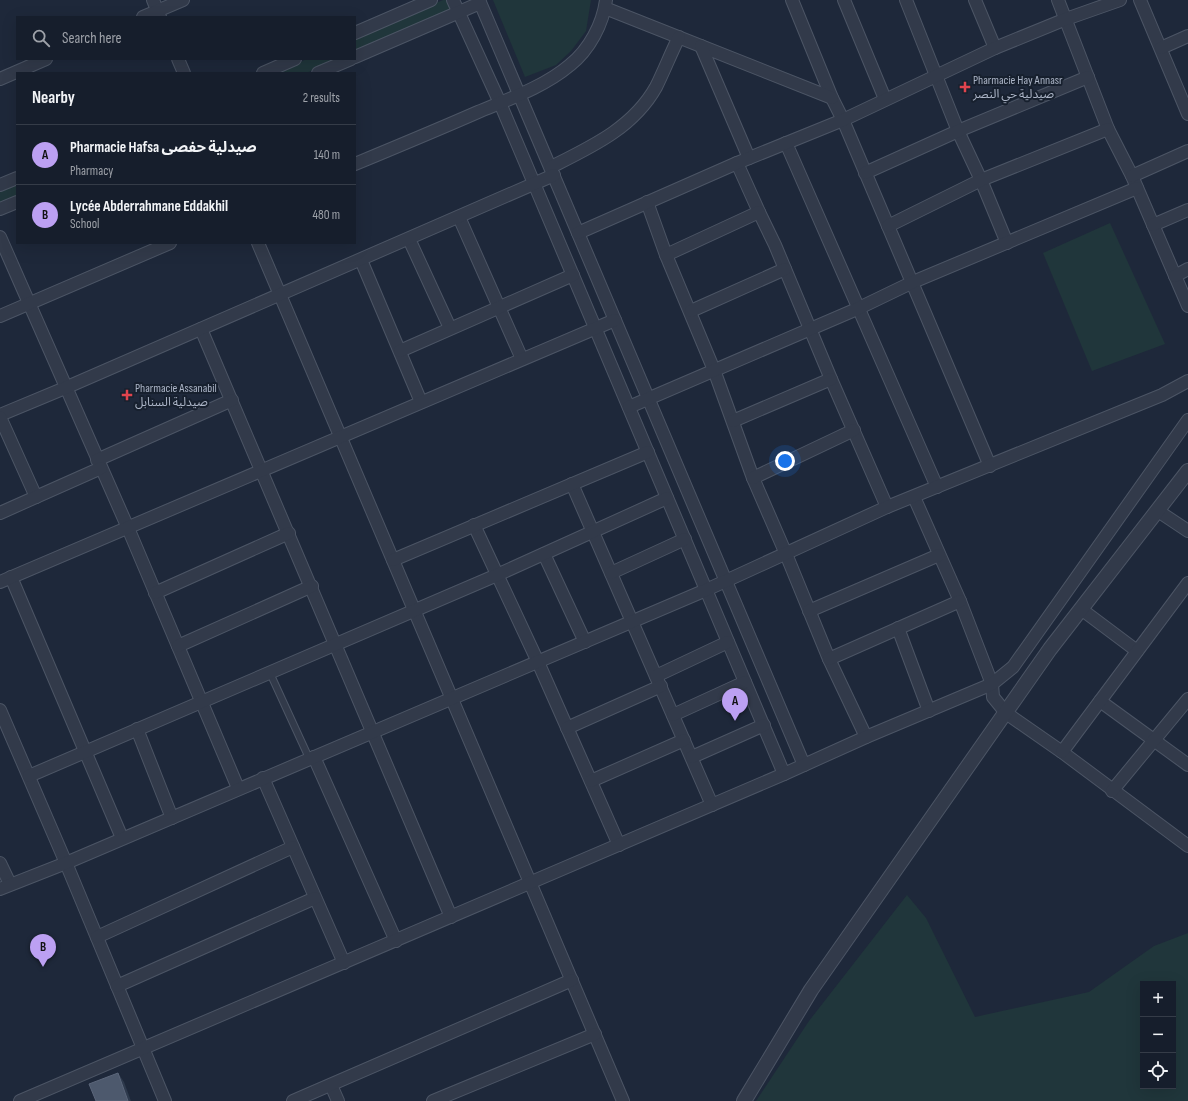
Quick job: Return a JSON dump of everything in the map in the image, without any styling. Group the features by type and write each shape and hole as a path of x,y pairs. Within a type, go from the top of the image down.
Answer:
{"street":[{"path":"145,16 157,9 184,0"},
{"path":"356,33 431,0"},
{"path":"453,0 500,103 784,774"},
{"path":"792,0 832,98 843,120 865,174 913,282 990,466"},
{"path":"844,0 885,99"},
{"path":"906,0 958,131 981,180 1007,243"},
{"path":"975,0 995,48"},
{"path":"1058,0 1108,129 1132,176 1188,306"},
{"path":"578,233 737,163 843,120 995,48 1066,19 1120,0"},
{"path":"1140,0 1161,48 1184,94 1188,114"},
{"path":"356,57 458,13 479,2 520,94 724,581 804,765"},
{"path":"356,164 544,83 571,65 592,40 605,4 679,37 832,98"},
{"path":"1161,48 1188,36"},
{"path":"36,497 0,416 534,184 552,171 607,139 634,115 655,88 679,37"},
{"path":"701,46 749,158"},
{"path":"16,72 44,60"},
{"path":"178,60 184,72"},
{"path":"265,72 293,60"},
{"path":"320,72 349,60"},
{"path":"0,79 16,72"},
{"path":"865,174 958,131 1088,76"},
{"path":"888,226 981,180 1108,129"},
{"path":"786,143 857,309 937,487"},
{"path":"1132,176 1188,151"},
{"path":"737,163 785,269 887,508"},
{"path":"0,185 16,178"},
{"path":"628,407 857,309 913,282 1137,188"},
{"path":"0,209 16,202"},
{"path":"647,202 666,255 691,311 714,370 753,478 829,659 866,737"},
{"path":"1153,225 1188,210"},
{"path":"666,255 759,212"},
{"path":"459,217 522,359"},
{"path":"0,237 65,388 128,528 238,788"},
{"path":"409,239 450,328"},
{"path":"0,316 168,244"},
{"path":"258,244 623,1101"},
{"path":"362,260 421,402"},
{"path":"691,311 785,269"},
{"path":"1175,276 1188,269"},
{"path":"400,350 573,275"},
{"path":"122,838 85,751 5,579 615,320"},
{"path":"201,329 337,644 451,917"},
{"path":"733,421 831,379"},
{"path":"0,863 5,887 66,863 238,788 374,732 451,697 538,662 706,590 887,508 1155,398 1188,381"},
{"path":"0,512 36,497 99,464 232,400"},
{"path":"20,1101 396,941 784,774 866,737 992,684 1013,667 1188,420"},
{"path":"753,478 854,430"},
{"path":"393,560 648,452"},
{"path":"744,1101 811,990 1006,713 1081,609 1188,471"},
{"path":"572,484 712,805"},
{"path":"914,497 960,601 992,684 993,697 1006,713 1062,752 1112,791 1188,846"},
{"path":"29,776 415,611 667,498"},
{"path":"1158,511 1188,532"},
{"path":"474,525 538,662 619,844"},
{"path":"155,593 289,533"},
{"path":"611,573 684,539"},
{"path":"544,554 585,642"},
{"path":"809,611 939,554"},
{"path":"1062,752 1188,583"},
{"path":"178,646 312,586"},
{"path":"829,659 960,601"},
{"path":"1081,609 1137,651"},
{"path":"898,628 929,711"},
{"path":"568,728 658,681 728,642"},
{"path":"673,715 745,682"},
{"path":"1112,791 1188,699"},
{"path":"1100,701 1188,765"},
{"path":"0,710 5,734 29,776 165,1101"},
{"path":"692,757 764,725"},
{"path":"137,729 172,818"},
{"path":"591,781 684,740"},
{"path":"311,758 396,941"},
{"path":"263,778 344,963"},
{"path":"97,937 293,847"},
{"path":"117,986 315,898"},
{"path":"293,1101 572,980"},
{"path":"433,1101 594,1034"},
{"path":"331,1085 338,1101"}],"lane":[{"path":"270,673 311,758"}],"green space":[{"path":"443,0 455,0 459,7 356,52 356,38"},
{"path":"493,0 591,0 586,31 571,51 556,65 525,77"},
{"path":"305,60 337,60 308,72 276,72"},
{"path":"16,183 16,197 0,204 0,190"},
{"path":"1110,223 1165,344 1092,371 1043,253"},
{"path":"907,895 926,918 975,1017 1089,992 1154,946 1188,933 1188,1101 756,1101 809,1021"}],"building":[{"path":"118,1073 128,1101 96,1101 89,1084"}],"place":[{"name":"Pharmacie Hay Annasr صيدلية حي النصر","path":"965,87"},
{"name":"Pharmacie Assanabil صيدلية السنابل","path":"127,395"},
{"name":"Pharmacie Hafsa صيدلية حفصى","path":"735,721"},
{"name":"Lycée Abderrahmane Eddakhil","path":"43,967"}]}
